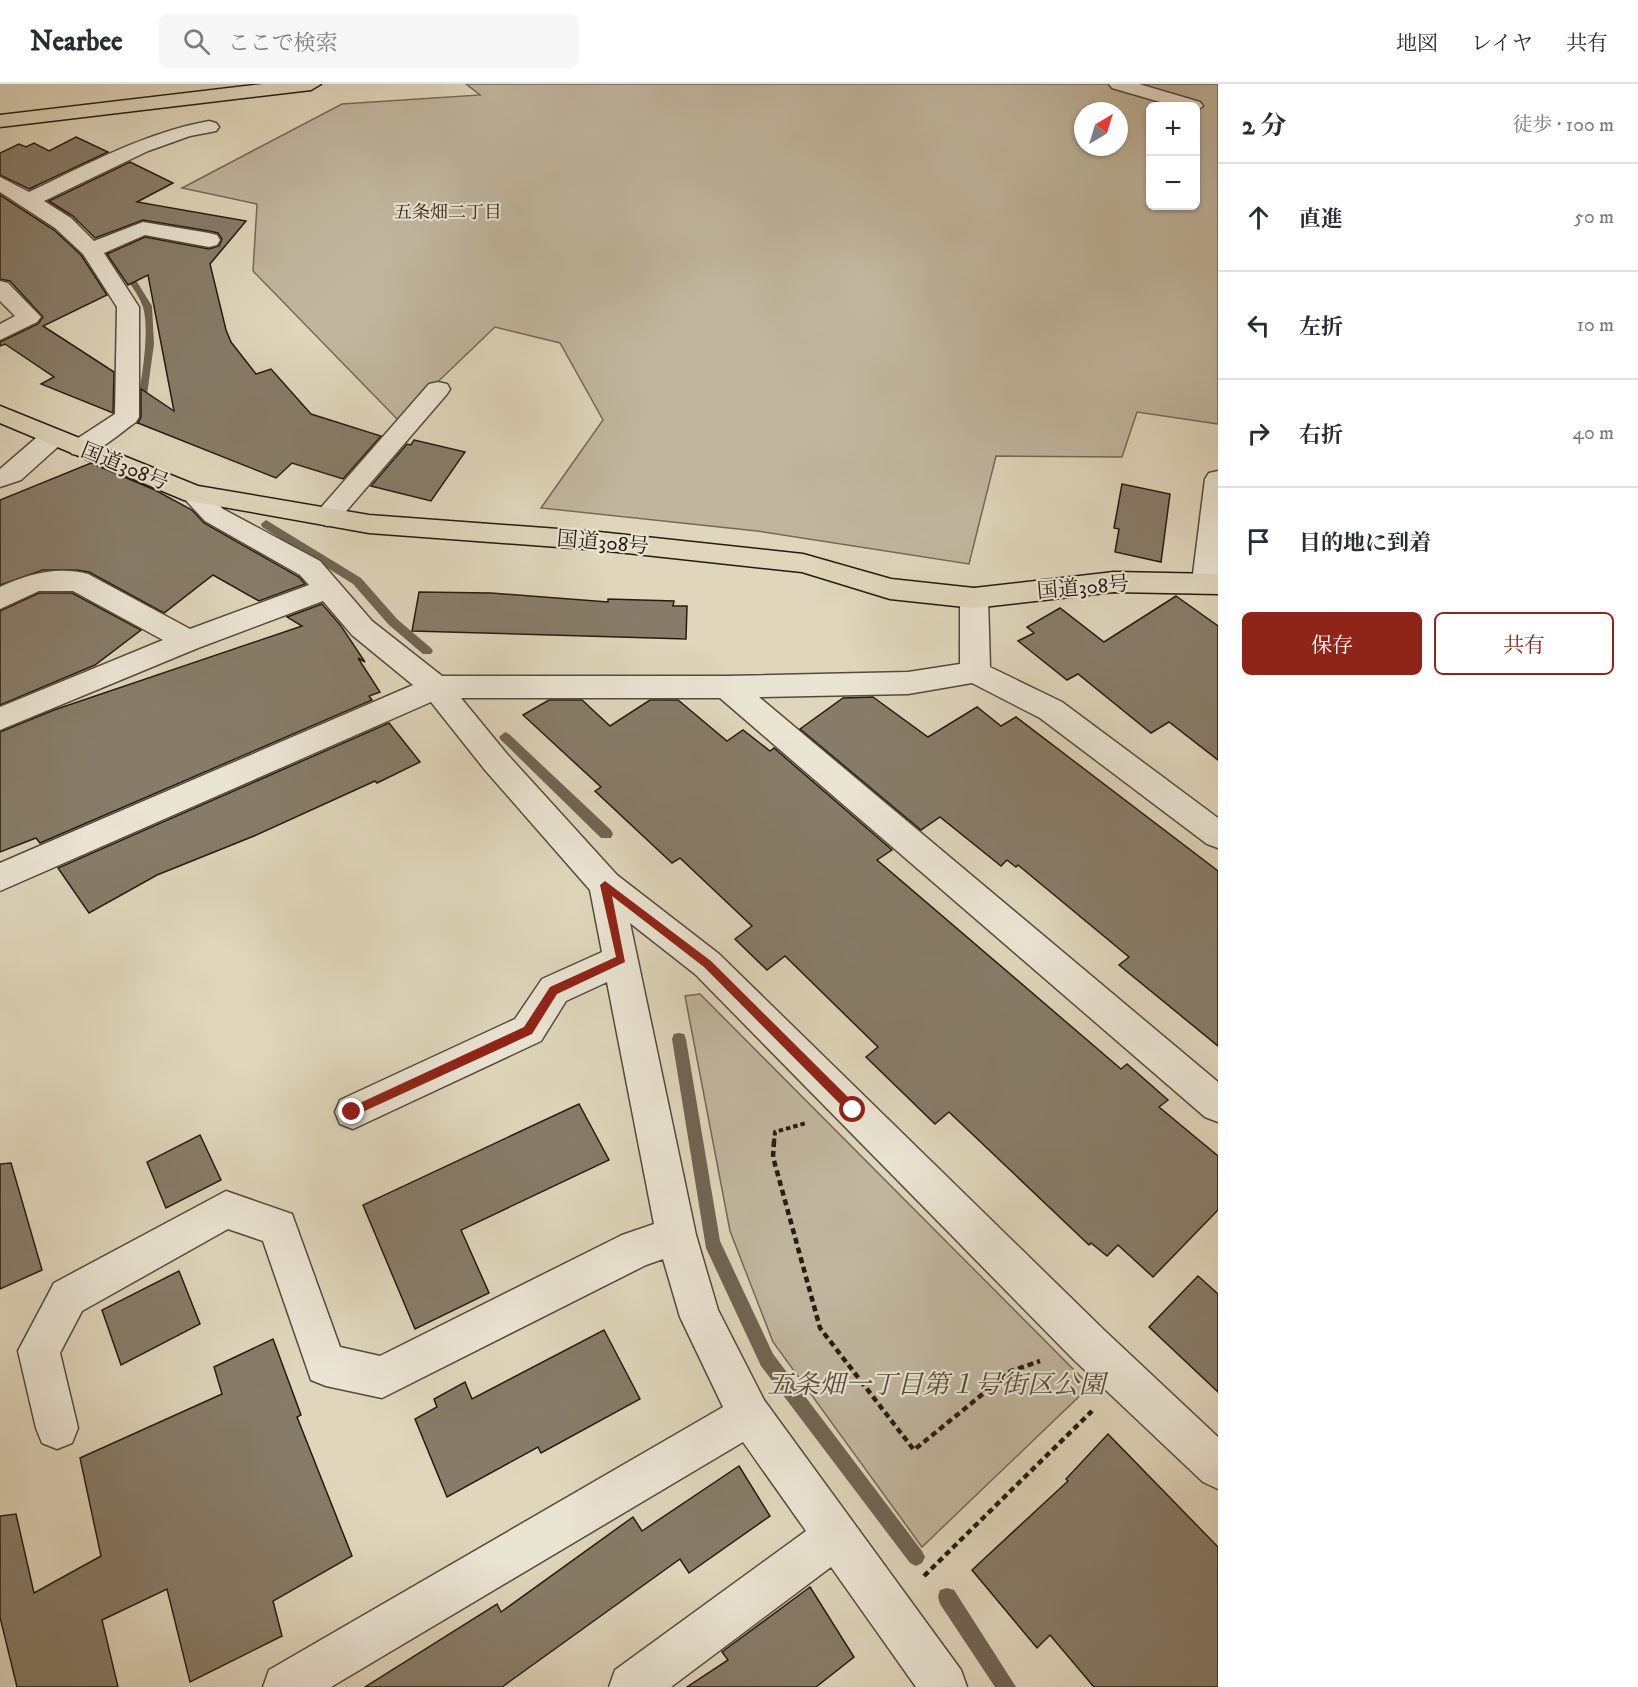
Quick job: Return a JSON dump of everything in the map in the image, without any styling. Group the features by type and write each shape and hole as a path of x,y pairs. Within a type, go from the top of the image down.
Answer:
{"highway":[{"path":"0,103 169,84"},
{"path":"0,121 311,84"},
{"name":"国道308号","path":"0,414 52,438 193,494 369,524 599,541 803,563 890,589 974,598 1114,582 1212,583"}],"street":[{"path":"1119,84 1180,102"},
{"path":"30,200 142,147 186,129 209,127"},
{"path":"0,183 63,223 91,250 128,307 127,417 81,448"},
{"path":"91,250 143,228 209,240"},
{"path":"0,288 29,317 0,333"},
{"path":"327,517 438,389"},
{"path":"0,478 12,474 52,438"},
{"path":"1212,583 1218,479"},
{"path":"193,494 214,515 310,568 362,628 436,687 496,762 605,885 708,964 1089,1345 1218,1467"},
{"path":"0,598 35,582 78,581 188,641"},
{"path":"0,719 188,641 329,588"},
{"path":"974,598 975,672"},
{"path":"0,878 436,687 727,687 908,683 975,672 1051,710 1218,835"},
{"path":"727,687 1218,1105"},
{"path":"605,885 622,959 676,1235 700,1317 749,1415 835,1537 929,1681"},
{"path":"352,1112 528,1030 554,990 622,959"},
{"path":"57,1428 39,1351 68,1296 226,1210 278,1227 326,1365 382,1377 636,1249 676,1235"},
{"path":"286,1687 749,1415"},
{"path":"632,1687 835,1537"}],"path":[{"path":"853,1110 775,1132 773,1157 820,1328 915,1450 1011,1371 1089,1345"},
{"path":"935,1565 1095,1407"}],"green space":[{"path":"466,84 1218,84 1218,424 1137,412 1122,457 996,456 969,564 757,531 541,508 603,420 560,343 495,327 398,420 253,271 257,204 182,188 342,104 480,95"},
{"name":"五条畑一丁目第１号街区公園","path":"700,994 1090,1386 922,1547 773,1342 730,1231 685,996"}],"building":[{"path":"76,137 108,152 29,189 0,175 0,153 19,144 26,147 34,143 49,151"},
{"path":"130,162 173,183 137,202 246,221 210,264 226,330 231,342 256,374 271,369 311,414 381,436 343,479 292,463 276,478 138,423 141,417 141,389 174,411 148,275 128,285 107,254 145,237 209,249 219,246 222,239 218,233 143,220 95,238 73,216 49,201"},
{"path":"0,195 54,230 81,255 107,295 43,326 114,372 113,413 41,384 54,377 5,344 0,346 0,342 38,324 43,317 10,281 0,279"},
{"path":"414,440 465,452 431,501 371,486 407,444 411,445"},
{"path":"91,463 155,490 192,510 204,523 299,577 305,584 259,601 213,575 164,613 89,572 43,570 0,585 0,500"},
{"path":"1122,484 1170,494 1161,562 1115,552 1119,529 1114,528"},
{"path":"419,592 491,593 608,602 608,599 674,601 673,606 687,606 686,639 412,631"},
{"path":"39,593 72,593 141,630 95,665 0,705 0,611"},
{"path":"1176,596 1218,626 1218,760 1169,722 1151,733 1078,674 1067,680 1018,641 1034,633 1027,627 1060,608 1104,642"},
{"path":"322,604 341,626 365,662 358,658 380,692 369,696 372,700 40,843 36,838 0,852 0,732 54,710 302,626 287,617"},
{"path":"873,697 928,737 977,707 1001,726 1016,717 1218,871 1218,1046 1119,965 1129,957 1018,865 1016,867 1007,860 1001,866 940,817 921,830 800,729 843,698"},
{"path":"549,700 582,700 610,726 650,700 678,700 727,741 743,730 770,751 774,748 892,850 877,860 1121,1069 1127,1064 1168,1100 1159,1107 1218,1156 1218,1210 1153,1277 1118,1245 1107,1256 1091,1243 1089,1245 949,1112 935,1124 866,1057 878,1047 785,956 767,970 735,939 752,926 680,858 672,863 595,791 601,787 523,715"},
{"path":"389,723 420,762 254,836 157,875 89,913 58,868"},
{"path":"579,1104 609,1160 461,1230 489,1293 415,1329 363,1205"},
{"path":"200,1135 221,1180 166,1208 147,1162"},
{"path":"11,1163 42,1270 0,1289 0,1164"},
{"path":"179,1271 200,1324 121,1365 102,1310"},
{"path":"1198,1276 1218,1294 1218,1392 1149,1327"},
{"path":"604,1330 640,1399 541,1453 538,1447 447,1497 415,1419 437,1407 434,1399 465,1382 472,1399"},
{"path":"273,1339 301,1415 297,1417 352,1556 273,1601 282,1636 190,1682 167,1589 102,1620 118,1687 17,1687 0,1617 0,1516 16,1514 34,1593 101,1556 80,1458 222,1394 214,1367"},
{"path":"1108,1434 1218,1547 1218,1687 1094,1687 1050,1635 1037,1648 972,1570 1068,1481 1066,1479"},
{"path":"739,1466 770,1516 689,1573 680,1559 502,1687 365,1687 497,1604 501,1612 633,1517 642,1531"},
{"path":"810,1587 854,1657 816,1687 687,1687 728,1660 722,1652"}],"waterway":[{"path":"0,169 35,189 75,224"},
{"path":"94,241 131,279 147,306 150,328 149,344 139,422"},
{"path":"266,524 357,581 393,622 427,651"},
{"path":"505,737 606,834"},
{"path":"679,1039 712,1242 767,1360 916,1557"},
{"path":"947,1597 1006,1687"}],"district":[{"name":"五条畑二丁目","path":"448,212"}],"route":[{"path":"352,1112 528,1030 554,990 622,959 605,885 708,964 853,1110"}]}
